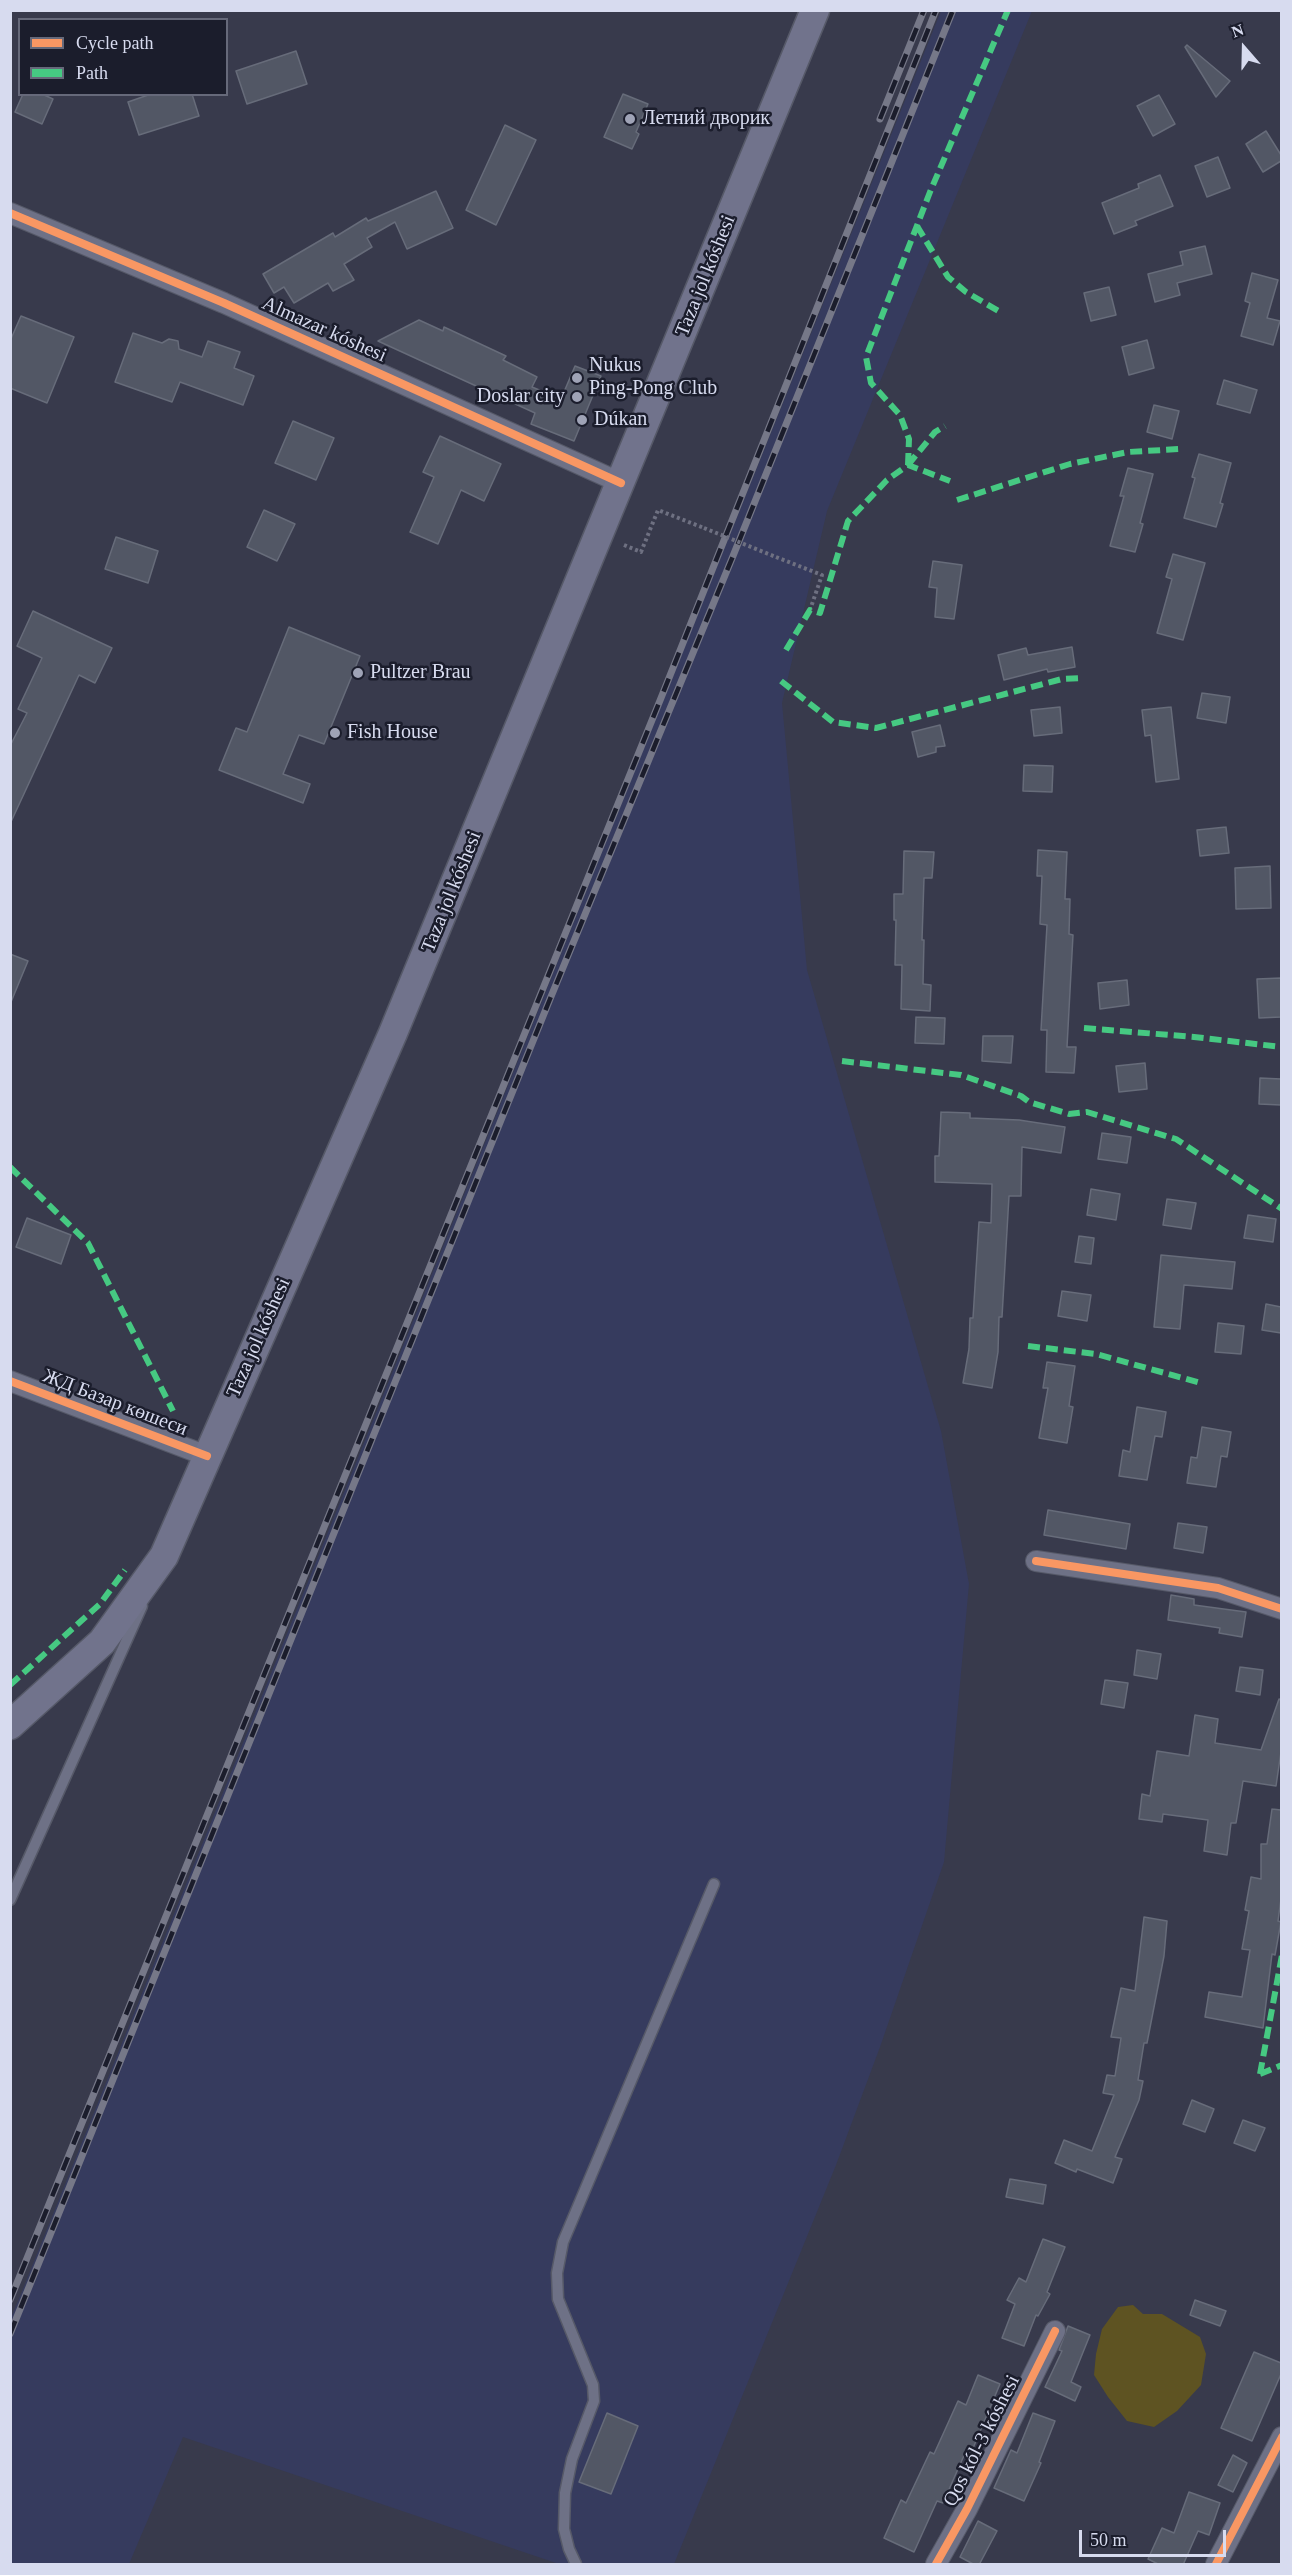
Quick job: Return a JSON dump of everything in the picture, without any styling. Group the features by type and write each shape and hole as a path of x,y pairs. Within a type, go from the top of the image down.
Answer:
{"main road":[{"name":"Taza jol kóshesi","path":"10,1725 102,1642 164,1557 393,1034 816,10"}],"street":[{"name":"Almazar kóshesi","path":"10,213 224,303 621,483"},
{"name":"ЖД Базар көшеси","path":"10,1381 207,1456"},
{"path":"1036,1561 1218,1588 1281,1610"},
{"name":"Qos kól-3 kóshesi","path":"936,2565 967,2509 1055,2331"},
{"path":"1216,2565 1281,2437"}],"lane":[{"path":"10,1900 164,1557"},
{"path":"576,2565 564,2529 565,2493 572,2459 594,2401 593,2385 558,2299 557,2273 563,2242 714,1884"}],"path":[{"path":"624,545 641,552 658,510 822,575 810,610"}],"shaded area":[{"path":"941,11 1032,11 827,511 782,703 807,970 941,1431 969,1584 944,1862 880,2047 836,2165 674,2564 559,2564 183,2437 129,2564 11,2564 10,2321"},
{"path":"1133,2305 1143,2314 1162,2314 1200,2337 1206,2354 1201,2385 1177,2411 1154,2427 1127,2421 1094,2375 1102,2329 1118,2307"}],"building":[{"path":"1187,45 1230,81 1216,97 1185,47"},
{"path":"296,51 307,84 247,104 236,71"},
{"path":"623,94 648,104 636,132 639,134 632,149 604,137"},
{"path":"1159,95 1175,124 1153,136 1137,106"},
{"path":"22,96 46,96 53,99 42,124 15,112"},
{"path":"145,96 193,96 199,116 139,135 128,102"},
{"path":"505,125 536,140 496,225 466,210"},
{"path":"1266,131 1281,155 1281,161 1263,172 1246,144"},
{"path":"1218,157 1230,188 1207,197 1195,166"},
{"path":"1160,175 1173,206 1135,221 1137,225 1114,234 1102,203 1139,188 1138,184"},
{"path":"436,191 453,228 407,249 395,222 367,238 372,247 344,264 354,280 333,291 328,283 294,303 284,287 274,293 263,274 333,233 335,237 366,218 368,221"},
{"path":"1205,246 1212,274 1177,283 1180,295 1155,302 1148,274 1183,265 1180,252"},
{"path":"1252,273 1278,280 1267,318 1280,321 1273,345 1241,336 1250,303 1245,301"},
{"path":"1109,287 1116,315 1091,321 1084,293"},
{"path":"21,316 74,337 47,403 10,388 10,341"},
{"path":"419,320 443,331 444,327 506,356 503,360 537,377 532,387 561,399 575,366 601,376 574,441 531,424 535,413 378,341"},
{"path":"133,333 162,343 169,339 178,341 179,349 202,357 208,341 240,352 234,368 254,376 243,405 180,382 172,402 115,382"},
{"path":"1147,340 1154,368 1129,375 1122,347"},
{"path":"1224,380 1257,390 1250,413 1217,404"},
{"path":"1154,405 1179,411 1172,439 1147,432"},
{"path":"293,421 334,438 316,480 275,463"},
{"path":"440,436 501,464 484,501 461,490 438,544 410,532 434,477 423,472"},
{"path":"1199,454 1231,463 1216,527 1184,518"},
{"path":"1128,468 1153,474 1135,552 1110,546 1124,496 1120,496"},
{"path":"264,510 295,524 277,561 247,547"},
{"path":"116,537 158,551 148,583 105,569"},
{"path":"1173,554 1205,563 1183,640 1157,633 1172,579 1166,577"},
{"path":"933,561 962,565 954,619 935,617 937,588 929,587"},
{"path":"33,611 112,648 95,683 79,675 10,824 10,746 27,713 18,709 42,658 17,646"},
{"path":"289,627 360,656 324,744 299,735 283,774 310,784 303,803 219,770 236,728 247,732"},
{"path":"1072,647 1075,667 1048,672 1047,669 1004,680 998,655 1026,648 1028,655"},
{"path":"1202,693 1230,697 1226,723 1197,718"},
{"path":"1060,707 1062,733 1034,736 1031,710"},
{"path":"1171,707 1179,779 1156,782 1151,735 1145,736 1142,710"},
{"path":"940,725 945,746 936,747 936,752 918,757 912,732"},
{"path":"1024,765 1053,766 1052,792 1023,791"},
{"path":"1226,827 1229,853 1200,856 1197,830"},
{"path":"1038,850 1067,852 1065,899 1070,899 1069,934 1073,935 1067,1047 1076,1047 1074,1073 1046,1072 1047,1030 1041,1030 1047,925 1040,924 1042,876 1037,876"},
{"path":"904,851 934,852 932,878 924,878 922,940 924,940 923,984 931,985 930,1011 901,1009 902,965 895,965 894,894 903,894"},
{"path":"1270,866 1271,908 1236,909 1235,868"},
{"path":"10,954 28,961 11,1002 10,1002"},
{"path":"1281,978 1281,1017 1259,1018 1257,979"},
{"path":"1127,980 1129,1005 1100,1009 1098,983"},
{"path":"916,1017 945,1018 944,1044 915,1043"},
{"path":"983,1036 1013,1036 1011,1063 982,1061"},
{"path":"1145,1063 1147,1089 1119,1092 1116,1066"},
{"path":"1260,1078 1281,1079 1281,1105 1259,1104"},
{"path":"941,1112 970,1113 970,1118 1019,1120 1065,1127 1061,1153 1022,1147 1021,1196 1009,1196 1002,1317 999,1317 998,1352 992,1388 963,1383 969,1349 970,1318 973,1318 979,1222 991,1223 992,1184 935,1182 935,1156 939,1156"},
{"path":"1102,1133 1131,1137 1127,1163 1098,1159"},
{"path":"1091,1189 1120,1194 1116,1220 1087,1215"},
{"path":"1167,1199 1196,1203 1191,1229 1163,1225"},
{"path":"1248,1215 1276,1219 1273,1242 1244,1238"},
{"path":"27,1218 71,1235 61,1264 16,1247"},
{"path":"1079,1236 1094,1238 1091,1264 1075,1262"},
{"path":"1161,1255 1235,1262 1232,1289 1184,1285 1180,1329 1154,1327"},
{"path":"1062,1291 1091,1295 1087,1321 1058,1316"},
{"path":"1266,1304 1281,1307 1281,1333 1262,1330"},
{"path":"1218,1323 1244,1326 1241,1354 1215,1352"},
{"path":"1047,1362 1075,1366 1069,1406 1073,1407 1067,1443 1039,1438 1048,1388 1043,1388"},
{"path":"1137,1407 1166,1412 1162,1437 1155,1436 1147,1480 1119,1476 1123,1450 1130,1452"},
{"path":"1202,1427 1231,1432 1227,1457 1221,1456 1216,1487 1187,1483 1191,1457 1197,1458"},
{"path":"1048,1510 1130,1524 1126,1549 1044,1535"},
{"path":"1178,1523 1207,1527 1203,1553 1174,1548"},
{"path":"1171,1595 1194,1599 1194,1605 1246,1612 1242,1637 1219,1633 1220,1628 1168,1620"},
{"path":"1137,1650 1161,1654 1157,1679 1134,1675"},
{"path":"1240,1667 1263,1670 1260,1695 1236,1691"},
{"path":"1105,1680 1128,1683 1124,1708 1101,1704"},
{"path":"1279,1699 1281,1700 1281,1752 1276,1786 1243,1781 1236,1823 1231,1823 1227,1855 1204,1851 1208,1820 1163,1814 1162,1822 1139,1819 1142,1794 1150,1796 1157,1751 1189,1756 1195,1715 1218,1719 1215,1743 1261,1750"},
{"path":"1272,1809 1281,1810 1281,1899 1278,1921 1281,1922 1275,1955 1272,1954 1263,2028 1205,2017 1209,1992 1242,1997 1250,1950 1242,1949 1249,1911 1245,1910 1251,1877 1261,1879 1261,1844 1267,1844"},
{"path":"1144,1917 1167,1921 1164,1956 1147,2043 1144,2043 1138,2080 1143,2081 1139,2100 1115,2157 1122,2159 1113,2183 1055,2163 1064,2140 1092,2151 1114,2095 1103,2093 1107,2075 1115,2076 1121,2038 1111,2037 1121,1988 1135,1991"},
{"path":"1192,2100 1214,2109 1205,2132 1183,2124"},
{"path":"1243,2120 1265,2128 1255,2151 1234,2143"},
{"path":"1010,2179 1046,2185 1043,2204 1006,2197"},
{"path":"1043,2239 1065,2247 1047,2292 1050,2294 1038,2316 1036,2315 1024,2346 1002,2338 1015,2304 1007,2300 1019,2278 1026,2282"},
{"path":"1195,2300 1226,2311 1220,2326 1190,2315"},
{"path":"1068,2326 1090,2335 1071,2382 1081,2387 1075,2401 1045,2387 1062,2351 1059,2350"},
{"path":"1254,2352 1281,2363 1281,2374 1252,2441 1221,2428"},
{"path":"978,2375 1000,2384 971,2453 966,2451 943,2503 937,2501 914,2552 884,2538 901,2500 906,2503 930,2452 934,2454 958,2401 966,2405"},
{"path":"607,2413 638,2426 611,2494 579,2482"},
{"path":"1033,2413 1055,2421 1039,2462 1041,2463 1024,2501 994,2488 1011,2450 1017,2453"},
{"path":"1233,2455 1247,2463 1233,2492 1218,2485"},
{"path":"1189,2492 1220,2503 1209,2535 1198,2531 1183,2565 1160,2565 1148,2559 1162,2528 1174,2533"},
{"path":"978,2521 997,2531 979,2565 975,2565 960,2557"}],"railway":[{"path":"880,119 924,10"},
{"path":"10,2300 661,698 936,10"},
{"path":"10,2334 953,10"}],"marked path":[{"path":"908,465 909,439 900,415 871,383 866,357 930,192 1008,10"},
{"path":"917,226 948,277 966,292 1002,313"},
{"path":"908,465 935,432 945,426"},
{"path":"957,500 1070,464 1128,452 1180,449"},
{"path":"786,650 810,610 820,613 848,521 887,480 908,465 950,481"},
{"path":"781,681 833,722 876,728 1062,679 1082,678"},
{"path":"1084,1028 1282,1047"},
{"path":"842,1061 961,1075 1021,1096 1029,1102 1069,1114 1087,1112 1176,1139 1282,1209"},
{"path":"10,1167 88,1243 173,1411"},
{"path":"1028,1346 1096,1354 1201,1383"},
{"path":"10,1685 100,1604 125,1570"},
{"path":"1260,2074 1282,1955"},
{"path":"1260,2074 1282,2065"}],"cycle path":[{"path":"10,213 224,303 621,483"},
{"path":"10,1381 207,1456"},
{"path":"1036,1561 1218,1588 1282,1609"},
{"path":"936,2564 967,2509 1055,2331"},
{"path":"1216,2564 1282,2437"}],"place":[{"name":"Летний дворик","path":"630,119"},
{"name":"Nukus Ping-Pong Club","path":"577,378"},
{"name":"Doslar city","path":"577,397"},
{"name":"Dúkan","path":"582,420"},
{"name":"Pultzer Brau","path":"358,673"},
{"name":"Fish House","path":"335,733"}]}
